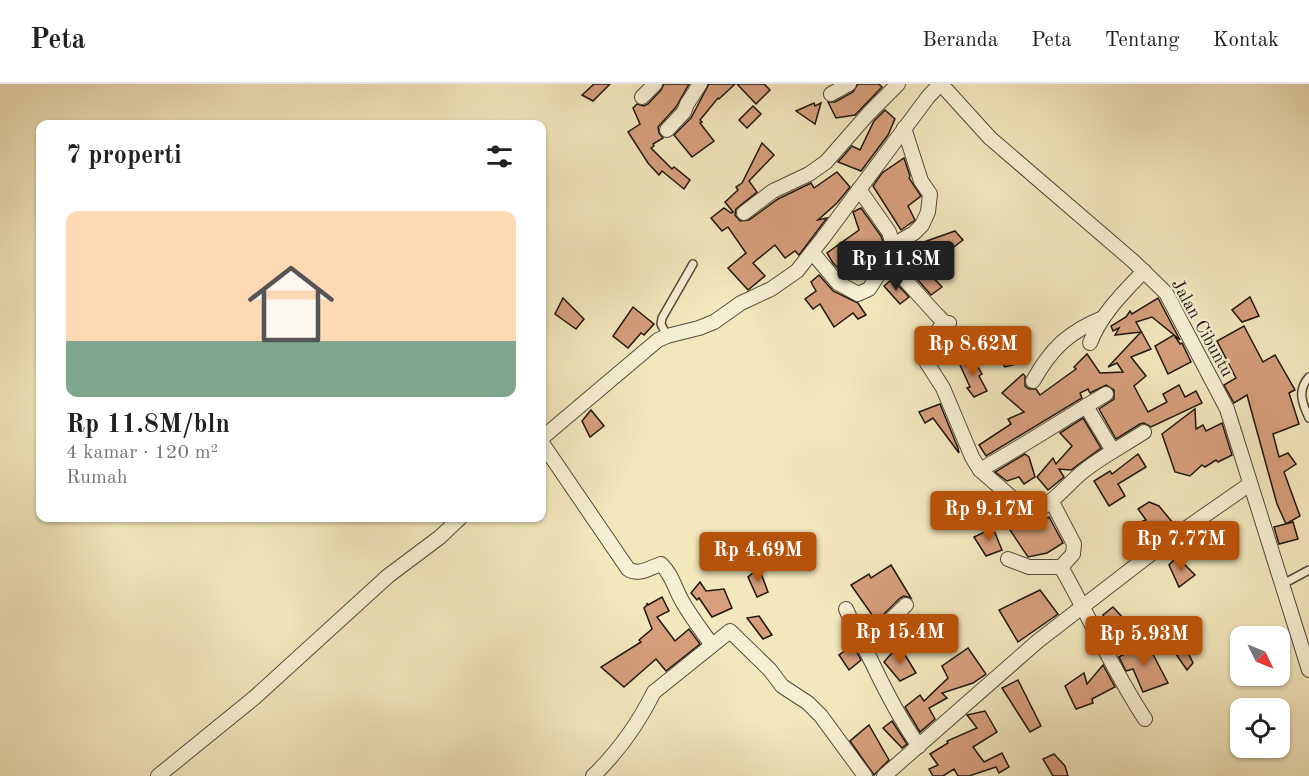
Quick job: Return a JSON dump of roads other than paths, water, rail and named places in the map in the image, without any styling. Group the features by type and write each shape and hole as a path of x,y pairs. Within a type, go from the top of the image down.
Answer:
{"street":[{"path":"642,97 655,84"},
{"path":"667,130 684,112 700,84"},
{"path":"831,94 849,84"},
{"path":"744,213 773,191 809,174 826,162 898,84"},
{"path":"546,435 650,346 667,336 714,322 741,303 771,289 796,271 940,84"},
{"name":"Jalan Cibuntu","path":"940,84 990,138 1144,271 1172,302 1181,324 1227,409 1309,670"},
{"path":"893,245 914,233 922,225 928,212 930,194 921,181 904,128"},
{"path":"812,252 838,283 858,294 869,290 888,261 893,245 889,232 859,189"},
{"path":"888,261 939,316 924,351 927,363 943,388 972,457 980,470 1011,497 1038,510 1052,502 1082,472 1144,432"},
{"path":"1090,343 1103,318 1144,271"},
{"path":"1033,381 1050,354 1066,339 1084,326 1103,318"},
{"path":"980,470 1035,440 1071,414 1106,394"},
{"path":"1086,406 1113,451"},
{"path":"546,449 628,569 634,573 640,573 661,564 672,575 676,590 685,606 712,645"},
{"path":"884,776 1038,641 1165,543 1250,483"},
{"path":"1008,559 1029,567 1060,567 1073,554 1074,544 1052,502"},
{"path":"158,776 254,698 388,576 440,537 456,522"},
{"path":"1060,567 1127,691 1145,719"},
{"path":"859,638 888,622 906,605"},
{"path":"846,609 903,724 919,746"},
{"path":"592,776 606,764 647,706 654,692 730,631 770,670 782,686 808,702 865,776"}],"lane":[{"path":"667,336 661,324 662,318 693,264"},
{"path":"1309,377 1302,386 1301,393 1309,418"},
{"path":"1281,585 1309,570"}]}
